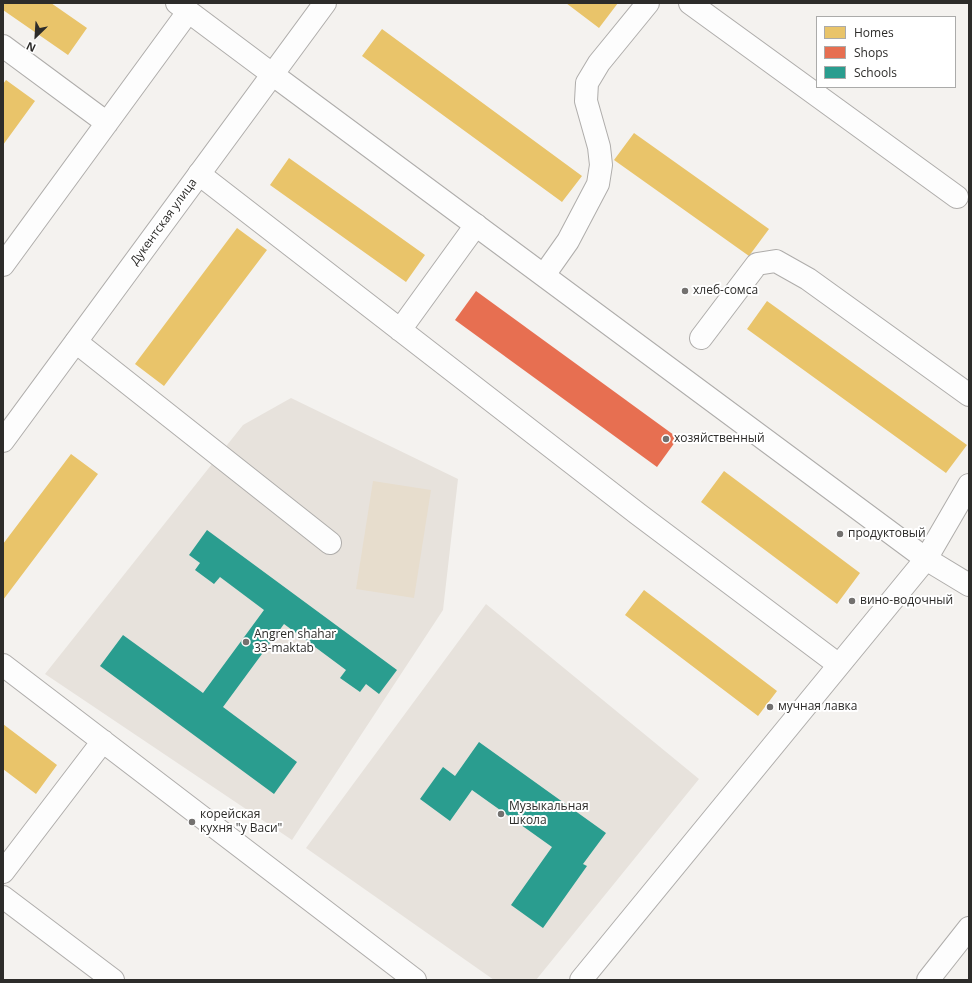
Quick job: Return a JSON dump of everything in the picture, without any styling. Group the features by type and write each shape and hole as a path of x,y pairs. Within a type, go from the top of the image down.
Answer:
{"street":[{"name":"Дукентская улица","path":"3,441 325,3"},
{"path":"544,276 568,241 598,184 602,165 599,147 586,101 587,83 599,63 648,3"},
{"path":"690,3 957,197"},
{"path":"3,265 107,123 182,7 926,559 969,585"},
{"path":"3,46 107,123"},
{"path":"199,174 638,514 839,665"},
{"path":"400,330 476,225"},
{"path":"702,338 757,264 776,261 808,279 969,395"},
{"path":"76,342 330,543"},
{"path":"581,980 926,559 969,485"},
{"path":"3,665 414,980"},
{"path":"3,872 103,741"},
{"path":"3,897 112,980"},
{"path":"928,980 969,928"}],"shaded area":[{"name":"Angren shahar 33-maktab","path":"291,398 458,479 443,610 292,840 45,674 243,425"},
{"path":"373,481 431,490 414,598 356,589"},
{"name":"Музыкальная школа","path":"486,604 699,779 536,980 494,980 306,848"}],"building: Homes":[{"path":"3,3 51,3 87,28 68,55 3,10"},
{"path":"566,3 618,3 599,28"},
{"path":"382,29 582,176 562,202 362,56"},
{"path":"6,80 35,101 3,145 3,84"},
{"path":"634,133 769,229 749,256 614,160"},
{"path":"289,158 425,255 406,282 270,185"},
{"path":"237,228 267,250 164,386 135,364"},
{"path":"767,301 967,445 946,473 747,329"},
{"path":"71,454 98,474 3,600 3,544"},
{"path":"724,471 860,573 837,604 701,502"},
{"path":"644,590 777,691 758,716 625,615"},
{"path":"3,724 57,765 36,794 3,769"}],"building: Shops":[{"path":"476,291 678,438 657,467 455,320"}],"building: Schools":[{"path":"207,530 397,670 379,694 366,684 360,692 340,678 346,670 284,624 223,707 297,762 274,794 100,666 123,635 203,693 264,610 220,577 214,584 195,570 200,563 189,555"},
{"path":"479,742 606,833 583,864 587,866 543,928 511,905 552,847 472,790 450,821 420,799 443,767 455,776"}],"place":[{"name":"хлеб-сомса","path":"685,291"},
{"name":"хозяйственный","path":"666,439"},
{"name":"продуктовый","path":"840,534"},
{"name":"вино-водочный","path":"852,601"},
{"name":"Angren shahar 33-maktab","path":"246,642"},
{"name":"мучная лавка","path":"770,707"},
{"name":"Музыкальная школа","path":"501,814"},
{"name":"корейская кухня \"у Васи\"","path":"192,822"}]}
